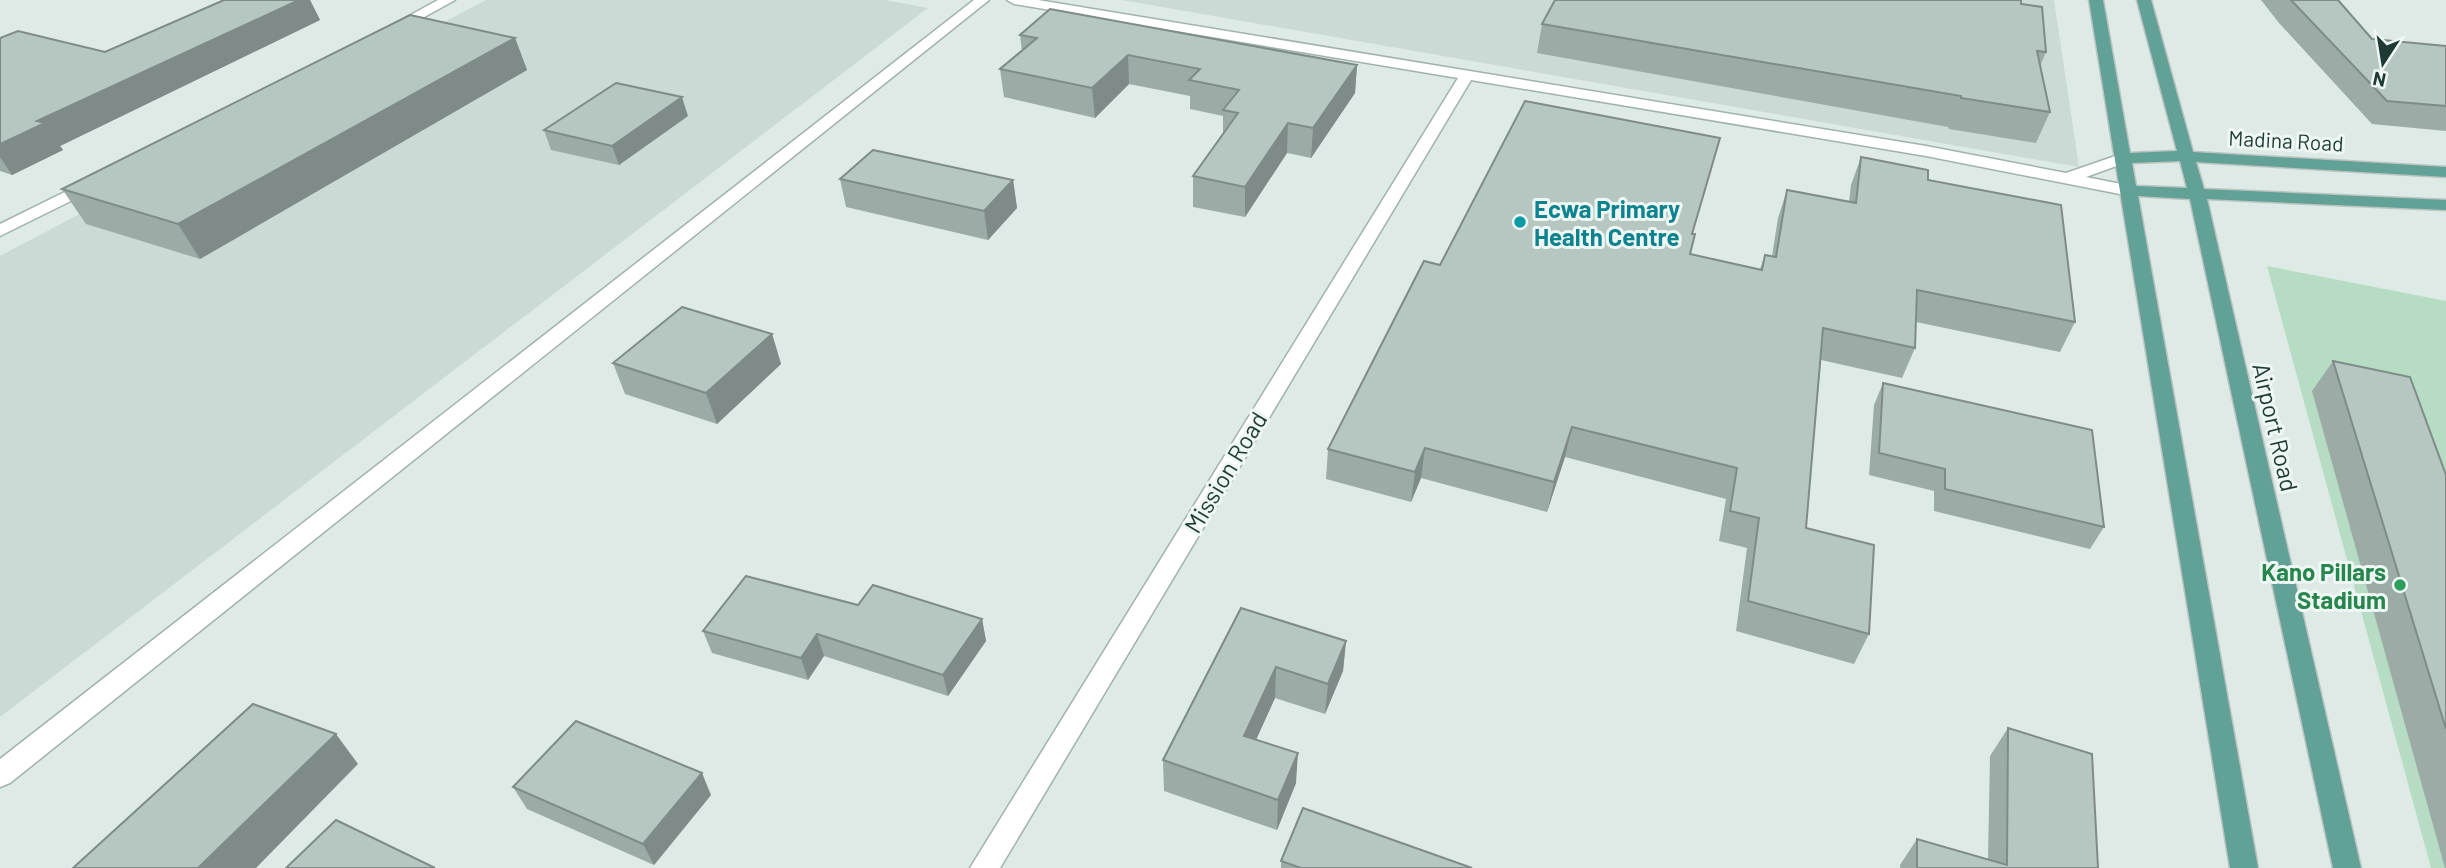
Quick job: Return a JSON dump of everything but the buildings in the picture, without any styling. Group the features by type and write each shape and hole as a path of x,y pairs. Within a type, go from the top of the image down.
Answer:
{"main road":[{"path":"2096,0 2244,868"},
{"name":"Airport Road","path":"2144,0 2197,194 2347,868"},
{"name":"Madina Road","path":"2124,158 2185,156 2446,172"},
{"path":"2130,191 2446,205"}],"lane":[{"path":"385,33 448,0"},
{"path":"0,775 982,0"},
{"path":"1014,0 1926,152 2130,191"},
{"name":"Mission Road","path":"984,868 1467,75"},
{"path":"2069,178 2124,158"},
{"path":"0,231 99,180"}],"shaded area":[{"path":"486,0 885,0 928,8 0,717 0,256"},
{"path":"1122,0 2054,0 2079,167"}],"green space":[{"name":"Kano Pillars Stadium","path":"2267,266 2446,301 2446,868 2431,868"}],"place":[{"name":"Ecwa Primary Health Centre","path":"1520,222"},
{"name":"Kano Pillars Stadium","path":"2400,585"}]}
